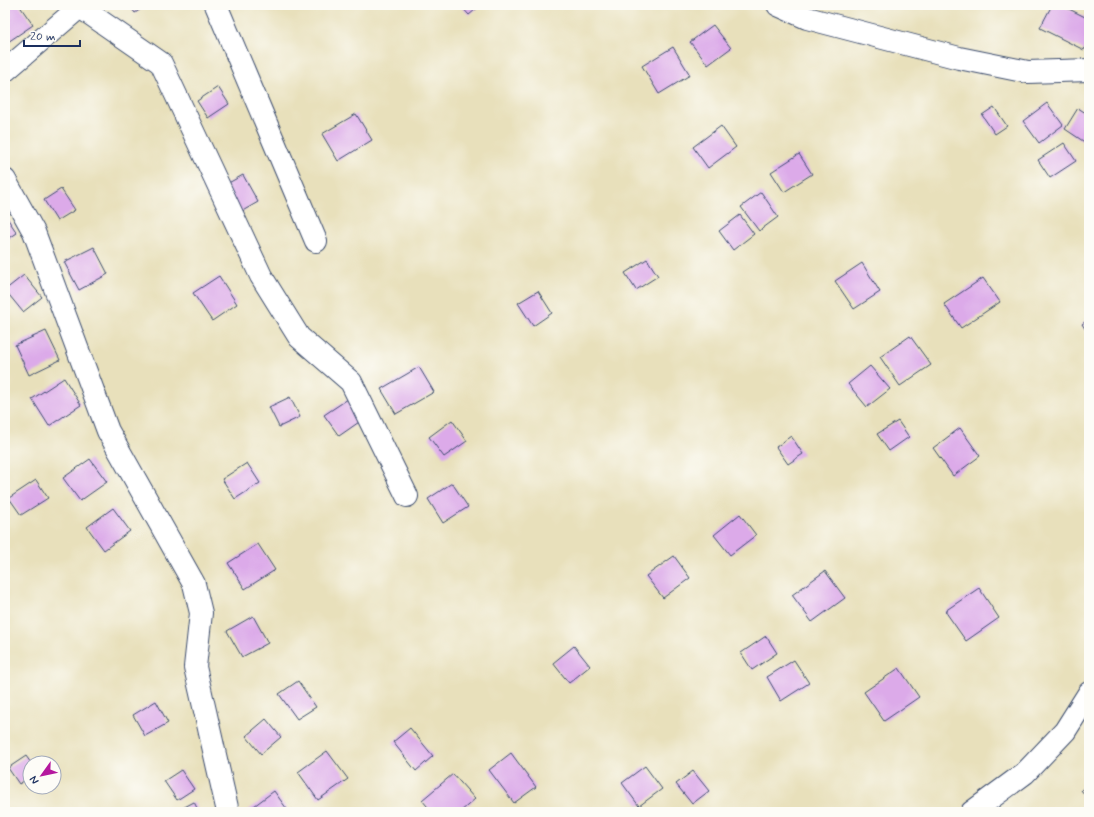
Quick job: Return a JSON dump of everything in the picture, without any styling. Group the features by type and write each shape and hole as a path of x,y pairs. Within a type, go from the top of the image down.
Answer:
{"street":[{"path":"216,5 316,241"},
{"path":"778,5 807,18 959,58 1028,72 1089,70"},
{"path":"5,71 81,6 161,63 261,276 299,337 351,382 407,496"},
{"path":"5,180 34,232 108,431 194,584 201,613 195,667 228,812"},
{"path":"972,812 1025,773 1065,732 1089,693"}],"building":[{"path":"5,5 19,5 33,25 5,44"},
{"path":"129,5 147,5 135,13"},
{"path":"460,5 481,5 469,15"},
{"path":"1052,5 1061,5 1089,19 1089,39 1084,50 1040,28"},
{"path":"713,25 731,48 708,65 690,42"},
{"path":"673,47 690,75 659,94 642,66"},
{"path":"218,87 229,104 208,118 197,101"},
{"path":"1047,103 1063,125 1039,143 1023,121"},
{"path":"994,107 1007,126 995,134 982,115"},
{"path":"1078,108 1089,115 1089,139 1086,143 1065,129"},
{"path":"356,114 372,140 338,161 322,134"},
{"path":"721,126 736,147 708,168 693,147"},
{"path":"1064,143 1076,161 1050,178 1038,160"},
{"path":"799,154 812,174 784,192 771,172"},
{"path":"243,175 258,202 239,213 223,186"},
{"path":"61,189 75,210 57,221 44,200"},
{"path":"761,192 778,217 759,231 741,207"},
{"path":"5,215 17,233 5,241"},
{"path":"740,215 754,234 733,250 719,231"},
{"path":"94,247 108,274 79,290 64,262"},
{"path":"647,259 658,276 636,290 625,273"},
{"path":"862,263 880,292 854,309 835,281"},
{"path":"24,275 42,297 23,312 5,290"},
{"path":"219,276 237,304 212,321 193,293"},
{"path":"983,278 1000,302 961,328 944,304"},
{"path":"538,291 552,313 533,326 518,303"},
{"path":"1089,319 1089,335 1082,324"},
{"path":"46,331 60,360 29,375 15,345"},
{"path":"910,336 931,365 900,386 880,357"},
{"path":"870,366 890,389 867,407 848,384"},
{"path":"419,367 434,392 396,414 381,389"},
{"path":"64,378 81,405 49,426 32,399"},
{"path":"290,397 300,417 279,427 269,407"},
{"path":"348,399 362,420 339,436 324,415"},
{"path":"452,420 467,441 444,457 429,437"},
{"path":"898,421 909,437 889,451 877,434"},
{"path":"960,428 980,456 953,476 933,448"},
{"path":"791,436 803,454 788,464 776,447"},
{"path":"90,459 107,482 80,501 63,478"},
{"path":"247,463 260,483 235,499 222,479"},
{"path":"36,480 48,498 21,515 9,498"},
{"path":"452,483 468,507 443,523 428,499"},
{"path":"113,508 130,531 104,550 87,527"},
{"path":"740,514 756,535 730,555 714,535"},
{"path":"258,544 275,570 245,589 228,563"},
{"path":"674,556 690,578 663,598 646,576"},
{"path":"825,571 845,598 812,622 792,595"},
{"path":"979,588 999,618 966,641 945,611"},
{"path":"253,616 268,643 242,657 227,631"},
{"path":"766,636 777,653 752,670 741,653"},
{"path":"574,646 590,666 569,683 553,663"},
{"path":"794,660 809,683 781,701 767,677"},
{"path":"899,668 919,697 884,721 864,692"},
{"path":"298,681 316,707 297,719 279,694"},
{"path":"156,701 168,723 145,736 133,715"},
{"path":"266,719 281,737 261,754 246,736"},
{"path":"410,728 433,756 416,771 393,742"},
{"path":"327,751 348,779 318,800 298,772"},
{"path":"511,753 536,787 514,803 489,770"},
{"path":"22,759 22,782 19,784 8,768"},
{"path":"645,766 662,789 639,806 622,783"},
{"path":"181,770 194,789 177,800 164,781"},
{"path":"693,771 709,791 692,804 676,784"},
{"path":"453,774 475,799 460,812 432,812 422,800"},
{"path":"1089,784 1089,800 1081,790"},
{"path":"274,791 289,812 246,812"},
{"path":"194,802 199,812 175,812"}]}
